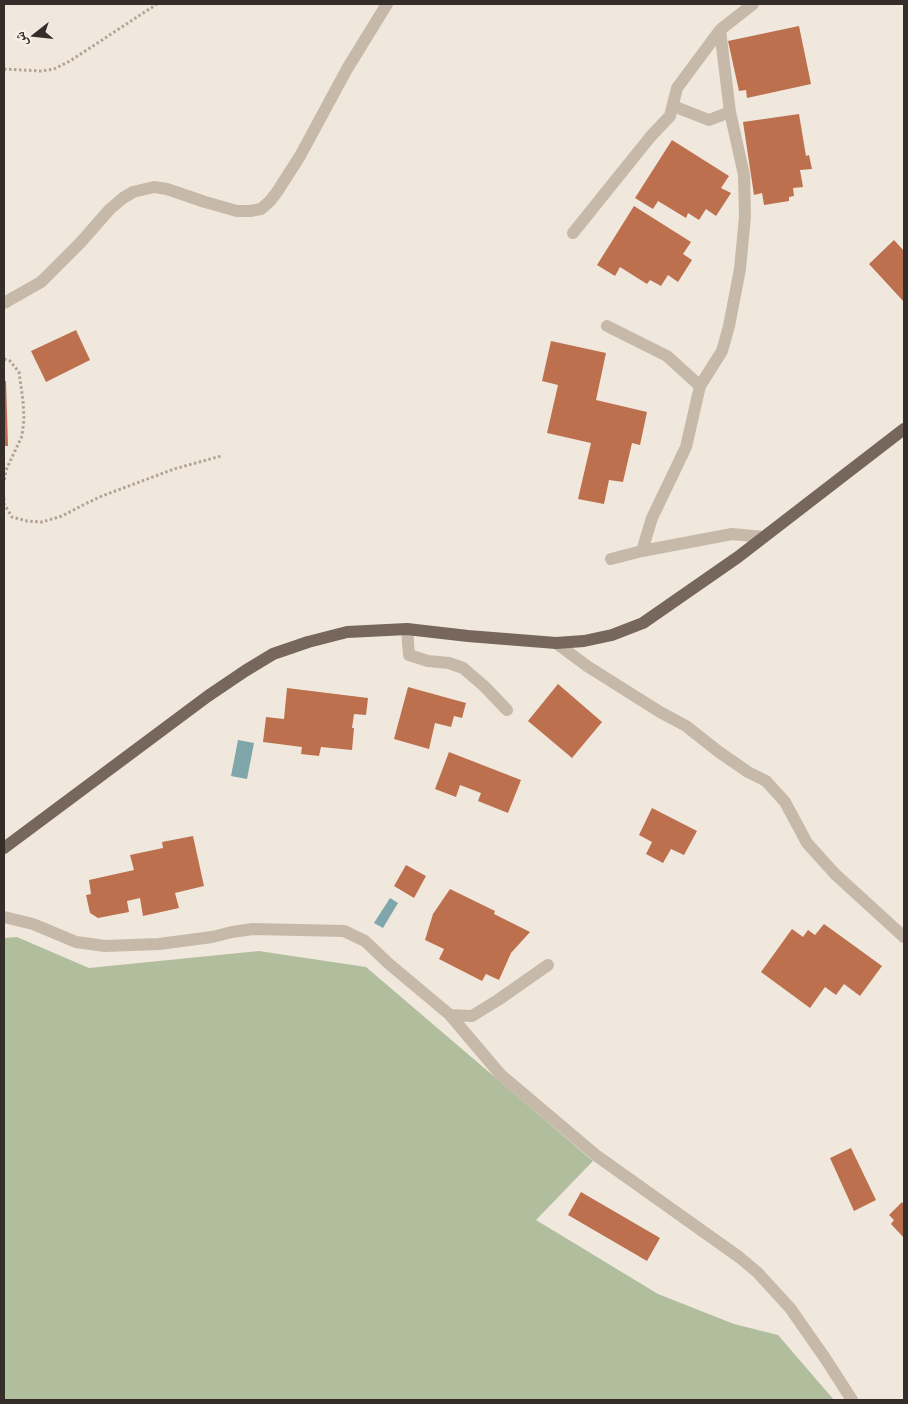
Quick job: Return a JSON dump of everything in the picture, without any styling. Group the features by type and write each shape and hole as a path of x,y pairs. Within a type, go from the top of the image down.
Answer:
{"main road":[{"path":"4,848 208,696 273,654 308,642 347,632 407,629 556,643 593,639 643,623 764,537 904,429"}],"street":[{"path":"4,303 41,282 110,210 133,192 154,187 167,189 205,202 237,210 250,211 261,209 277,192 300,156 347,69 387,4"},
{"path":"573,233 651,136 670,116 677,88 720,30 753,4"},
{"path":"642,551 652,518 686,446 700,386 722,351 740,269 745,216 744,175 730,112 720,30"},
{"path":"673,106 709,120 730,112"},
{"path":"608,326 667,356 700,386"},
{"path":"611,559 642,551 732,534 764,537"},
{"path":"407,629 409,655 428,661 449,663 463,668 484,686 506,710"},
{"path":"556,643 595,671 686,726 719,752 766,782 785,802 806,843 835,874 904,937"},
{"path":"4,917 33,924 76,942 105,946 159,944 253,930 344,931 365,941 388,963 450,1014 500,1074 598,1156 757,1272 790,1308 852,1400"},
{"path":"450,1014 472,1016 548,965"}],"path":[{"path":"4,68 41,71 54,69 70,62 157,4"},
{"path":"4,360 10,361 19,372 24,401 22,436 6,470 4,482"},
{"path":"4,498 4,504 12,517 27,522 42,522 62,516 102,496 174,469 221,456"}],"green space":[{"path":"17,937 89,968 259,951 366,967 593,1161 536,1220 658,1294 734,1324 778,1335 834,1400 4,1400 4,938"}],"water":[{"path":"238,740 254,743 247,779 231,776"},
{"path":"390,898 398,903 383,928 374,923"}],"building":[{"path":"799,26 811,84 747,98 746,90 739,91 728,41"},
{"path":"799,114 806,156 809,155 812,169 800,170 803,187 793,188 794,196 789,197 789,201 764,205 762,193 754,195 743,122"},
{"path":"672,140 729,176 721,188 731,193 716,216 706,209 699,220 688,213 686,218 658,201 653,209 635,198"},
{"path":"634,206 691,242 683,254 692,260 678,282 668,275 661,286 650,280 647,284 620,267 615,276 597,265"},
{"path":"894,240 904,251 904,302 869,264"},
{"path":"76,330 90,360 46,382 31,351"},
{"path":"551,341 606,353 596,400 647,412 640,445 632,443 623,482 609,480 604,504 578,499 591,443 547,433 558,385 542,381"},
{"path":"4,381 6,381 8,446 4,446"},
{"path":"558,684 602,722 572,758 528,721"},
{"path":"408,687 466,703 462,718 454,716 451,727 435,723 429,749 394,739"},
{"path":"287,688 368,698 366,715 354,714 352,750 321,747 319,756 301,754 302,747 263,742 266,717 284,719"},
{"path":"449,752 521,780 508,813 478,801 481,793 460,785 456,797 435,789"},
{"path":"652,808 697,831 684,855 671,849 663,863 646,854 652,842 639,835"},
{"path":"193,836 204,886 175,893 179,908 143,916 140,898 127,901 129,912 98,918 90,913 86,895 91,894 89,880 134,870 130,855 163,848 162,842"},
{"path":"406,865 426,876 414,898 394,886"},
{"path":"450,889 495,911 494,914 530,932 511,953 499,980 486,974 482,981 439,959 444,949 425,940 433,914"},
{"path":"824,924 882,966 860,996 844,984 836,995 825,987 810,1008 761,972 792,929 803,937 808,930 815,935"},
{"path":"851,1148 876,1200 854,1211 830,1158"},
{"path":"581,1192 660,1238 647,1261 568,1215"},
{"path":"902,1202 904,1205 904,1238 891,1224 894,1220 889,1215"}]}
